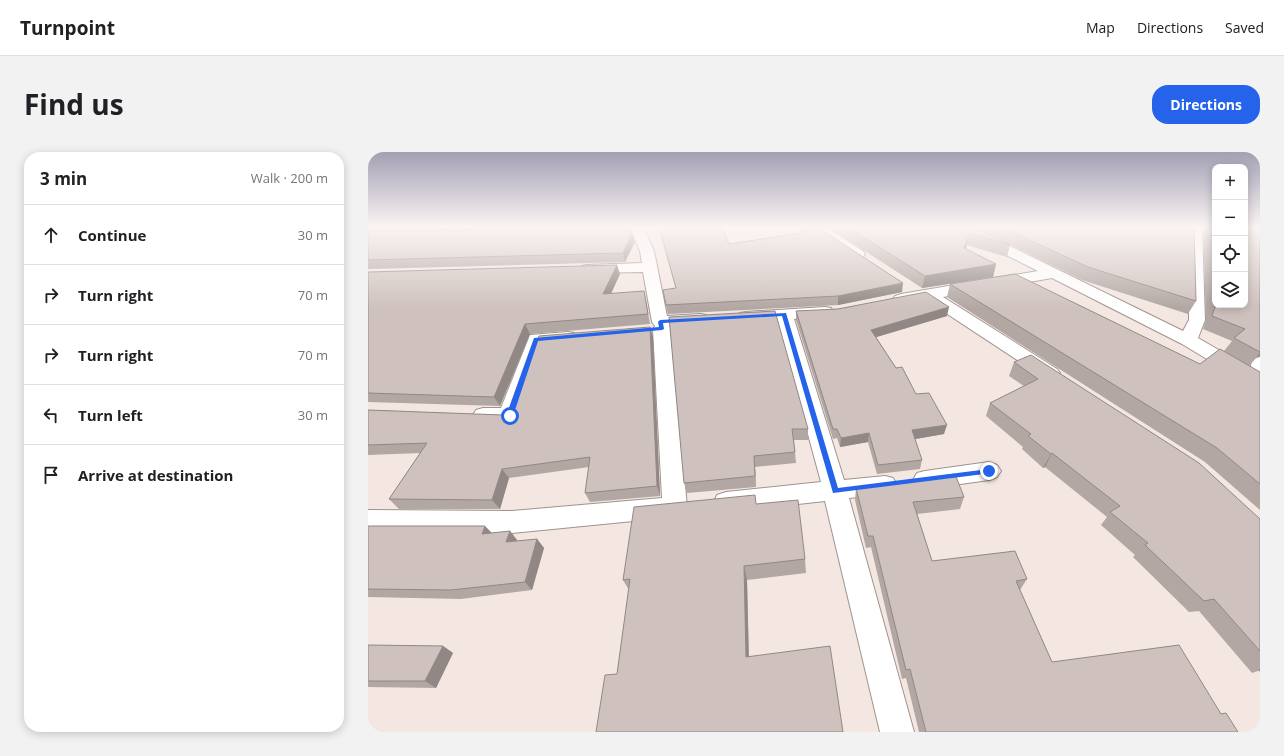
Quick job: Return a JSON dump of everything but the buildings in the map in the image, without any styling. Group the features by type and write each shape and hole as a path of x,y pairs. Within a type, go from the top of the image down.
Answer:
{"street":[{"path":"648,254 656,327 693,505"},
{"path":"858,254 869,261"},
{"path":"1017,254 1259,375"},
{"path":"1188,340 1198,320 1197,254"},
{"path":"572,269 650,267"},
{"path":"890,302 1055,273"},
{"path":"900,283 924,295 1062,382"},
{"path":"656,327 722,318 838,311"},
{"path":"784,314 835,491 897,732"},
{"path":"462,414 510,416 536,339 583,335"},
{"path":"368,521 512,522 835,491 989,471"}],"route":[{"path":"510,416 536,339 662,329 660,322 784,314 835,491 989,471"}]}
